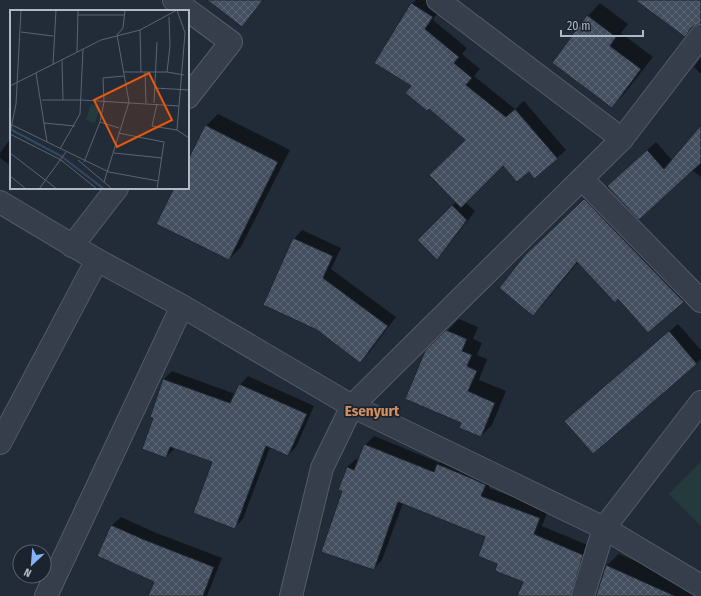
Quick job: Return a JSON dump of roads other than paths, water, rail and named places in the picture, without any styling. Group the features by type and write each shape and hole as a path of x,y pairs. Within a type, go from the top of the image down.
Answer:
{"street":[{"path":"174,0 188,10"},
{"path":"438,0 622,139"},
{"path":"189,11 231,42 189,96"},
{"path":"291,596 322,468 352,406 622,139 701,36"},
{"path":"582,178 701,301"},
{"path":"72,246 116,189"},
{"path":"0,202 72,246 182,306 352,406 604,528 701,586"},
{"path":"0,443 6,417 97,260"},
{"path":"46,596 182,306"},
{"path":"583,596 604,528 701,402"}],"district":[{"name":"Esenyurt","path":"372,411"}]}
